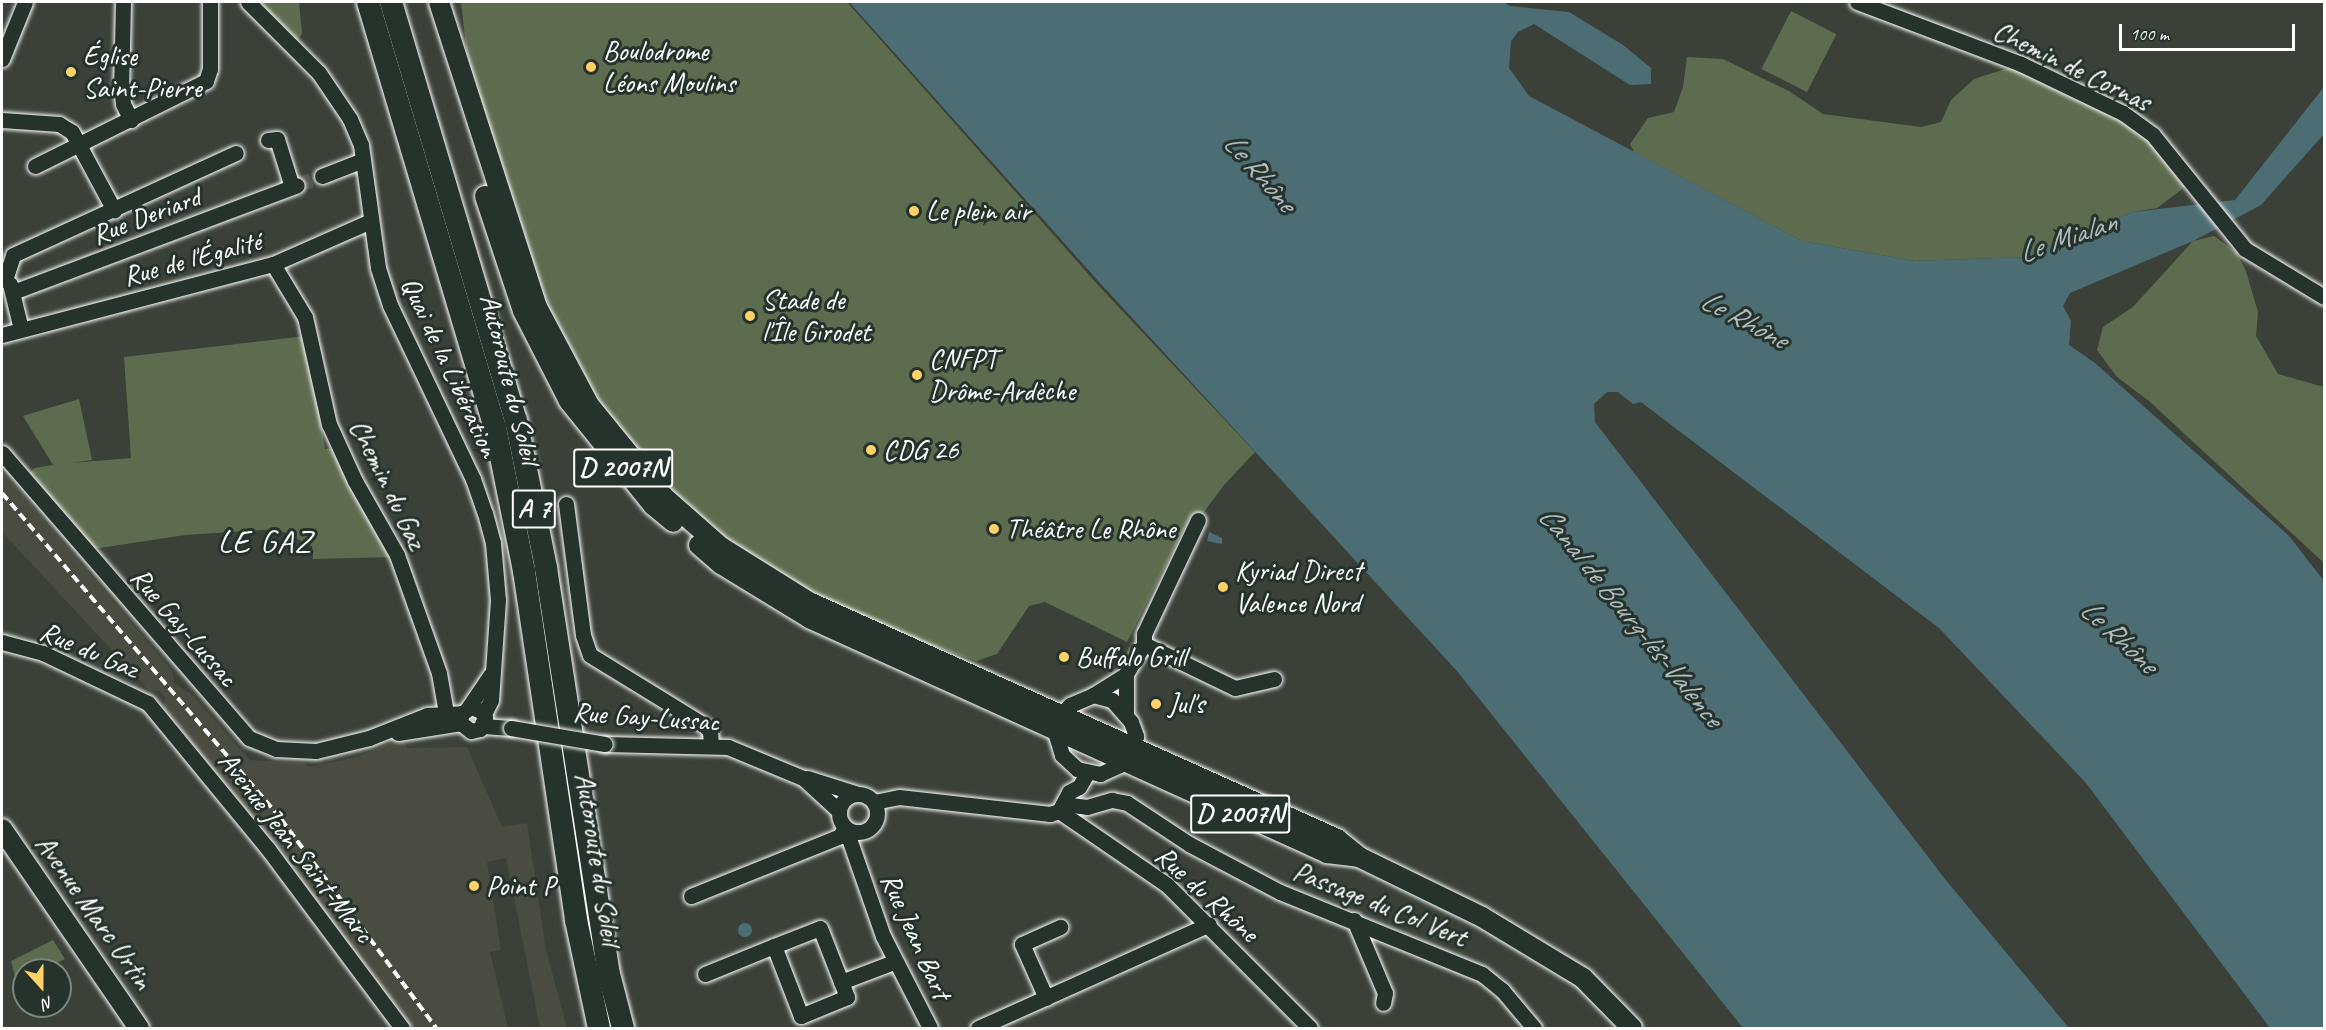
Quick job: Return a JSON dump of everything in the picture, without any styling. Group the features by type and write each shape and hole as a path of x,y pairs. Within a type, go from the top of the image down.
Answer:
{"highway":[{"name":"Autoroute du Soleil","path":"368,2 495,427 524,571 576,920 599,1029"},
{"name":"Autoroute du Soleil","path":"391,2 516,420 546,568 609,974 623,1029"}],"main road":[{"name":"D 2007N","path":"426,2 523,311 569,401 653,505 721,564 811,619 1058,723 1129,755 1327,853 1359,857 1482,917 1583,978 1632,1029"},
{"name":"D 2007N","path":"439,2 537,307 589,405 664,497 721,547 809,602 1058,723"},
{"name":"Avenue Marc Urtin","path":"2,829 139,1029"},
{"name":"Avenue Marc Urtin","path":"2,849 126,1029"}],"street":[{"path":"2,59 25,2"},
{"path":"123,2 121,87 123,104 131,120"},
{"path":"36,166 206,81 210,69 210,2"},
{"name":"Quai de la Libération","path":"248,2 332,88 350,119 363,160 378,268 390,305 473,479 487,523 498,600 490,675 490,700 484,719"},
{"name":"Chemin de Cornas","path":"1857,2 2020,64 2123,113 2153,135 2245,249 2325,297"},
{"path":"2,120 59,124 72,132 114,210"},
{"name":"Rue Deriard","path":"6,284 294,186 277,139 268,140"},
{"path":"21,329 6,284 13,255 237,153"},
{"path":"322,176 363,160"},
{"name":"Rue de l'Égalité","path":"2,335 273,264 371,221"},
{"name":"Chemin du Gaz","path":"273,264 305,317 329,424 355,481 397,555 439,673 446,711"},
{"name":"Rue Gay-Lussac","path":"2,453 249,738 276,749 296,752 316,751 463,715"},
{"path":"566,504 583,635 590,655 704,725 710,731 711,744"},
{"path":"1064,802 1069,764 1058,723 1070,705 1093,695 1126,674 1144,644 1144,634 1198,520"},
{"name":"Rue du Gaz","path":"2,642 43,653 153,709"},
{"path":"1144,644 1235,688 1274,679"},
{"path":"1126,674 1126,713"},
{"name":"Quai de la Libération","path":"463,715 490,675"},
{"path":"1069,764 1087,773 1100,774 1129,755 1135,730 1126,713 1112,700 1093,695"},
{"path":"475,707 484,719 471,731 463,715 475,707"},
{"name":"Avenue Jean Saint-Marc","path":"153,709 265,845 394,1026"},
{"name":"Rue Gay-Lussac","path":"369,738 446,711 463,715"},
{"name":"Rue Gay-Lussac","path":"484,719 508,728 605,744 636,747 711,744 780,767 803,778"},
{"path":"803,778 842,786 874,802 890,797 1026,813 1064,802 1079,787 1087,773"},
{"path":"803,778 839,811 845,827 855,832 867,831 877,818 874,802"},
{"path":"839,811 846,799 858,794"},
{"name":"Passage du Col Vert","path":"1064,802 1087,807 1112,800 1127,802 1189,844 1280,892 1354,920 1482,974 1502,990 1534,1029"},
{"name":"Rue du Rhône","path":"1064,802 1167,885 1209,924 1310,1029"},
{"path":"691,896 840,836 845,827"},
{"name":"Rue Jean Bart","path":"845,827 894,962 930,1029"},
{"name":"Rue Jean Bart","path":"857,863 867,831"},
{"path":"1354,920 1384,993 1383,1003"},
{"path":"978,1029 1209,924"},
{"path":"1046,998 1022,944 1060,927"},
{"path":"705,974 774,946 819,928 847,997 801,1016 774,946"},
{"path":"841,982 894,962"}],"shaded area":[{"path":"2,471 173,672 174,683 191,694 250,760 304,763 309,767 357,757 403,738 407,748 467,747 502,827 527,823 546,950 567,1028 540,1028 506,858 487,862 501,950 490,952 508,1028 408,1028 162,711 165,698 159,691 149,690 2,532"}],"green space":[{"path":"256,2 299,2 302,34 295,43"},
{"path":"461,2 847,2 1098,285 1255,452 1224,485 1198,520 1191,515 1127,642 1045,602 1029,606 997,654 976,661 809,602 721,547 589,405 537,307 475,123"},
{"path":"1791,11 1836,34 1807,92 1761,69"},
{"path":"1687,57 1723,59 1789,91 1823,114 1921,127 1941,122 1951,100 1974,79 2021,64 2123,113 2193,181 2157,208 2133,212 2024,257 1915,261 1802,241 1634,152 1630,144 1648,118 1674,112 1683,87"},
{"path":"2214,236 2236,252 2246,271 2258,312 2256,336 2278,374 2324,387 2324,563 2149,401 2117,377 2097,350 2103,327 2133,307 2193,241"},
{"path":"306,336 325,449 336,448 394,557 313,559 312,546 277,529 185,535 93,549 29,473 35,468 53,465 23,416 79,399 92,460 71,463 131,458 124,357"},
{"path":"53,940 64,958 17,958"}],"water":[{"path":"849,2 1504,2 1510,6 1569,12 1623,45 1651,68 1651,84 1630,85 1534,24 1518,32 1511,41 1509,68 1529,96 1802,241 1915,261 2024,257 2133,212 2235,200 2324,87 2324,134 2261,205 2193,241 2070,293 2063,306 2071,321 2069,345 2095,363 2289,536 2324,581 2324,1028 2270,1028 2086,783 1939,628 1641,402 1633,404 1618,392 1607,392 1594,404 1595,422 1945,879 2069,1028 1743,1028 1457,671 1100,283"},
{"path":"1209,532 1222,538 1222,544 1207,541"},
{"path":"745,923 750,925 752,930 750,935 745,937 740,935 738,930 740,925"}],"tunnel":[{"path":"297,185 322,176"}],"railway":[{"path":"2,493 281,819 436,1028"}],"place":[{"name":"Boulodrome Léons Moulins","path":"591,67"},
{"name":"Église Saint-Pierre","path":"71,72"},
{"name":"Le plein air","path":"914,211"},
{"name":"Stade de l'Île Girodet","path":"750,316"},
{"name":"CNFPT Drôme-Ardèche","path":"917,375"},
{"name":"CDG 26","path":"871,450"},
{"name":"Théâtre Le Rhône","path":"994,529"},
{"name":"Kyriad Direct Valence Nord","path":"1223,587"},
{"name":"Buffalo Grill","path":"1064,657"},
{"name":"Jul's","path":"1156,704"},
{"name":"Point P","path":"474,886"}],"district":[{"name":"LE GAZ","path":"265,542"}],"water label":[{"name":"Le Rhône","path":"1260,172"},
{"name":"Le Mialan","path":"2067,237"},
{"name":"Le Rhône","path":"1744,319"},
{"name":"Canal de Bourg-lès-Valence","path":"1631,616"},
{"name":"Le Rhône","path":"2119,636"}]}
